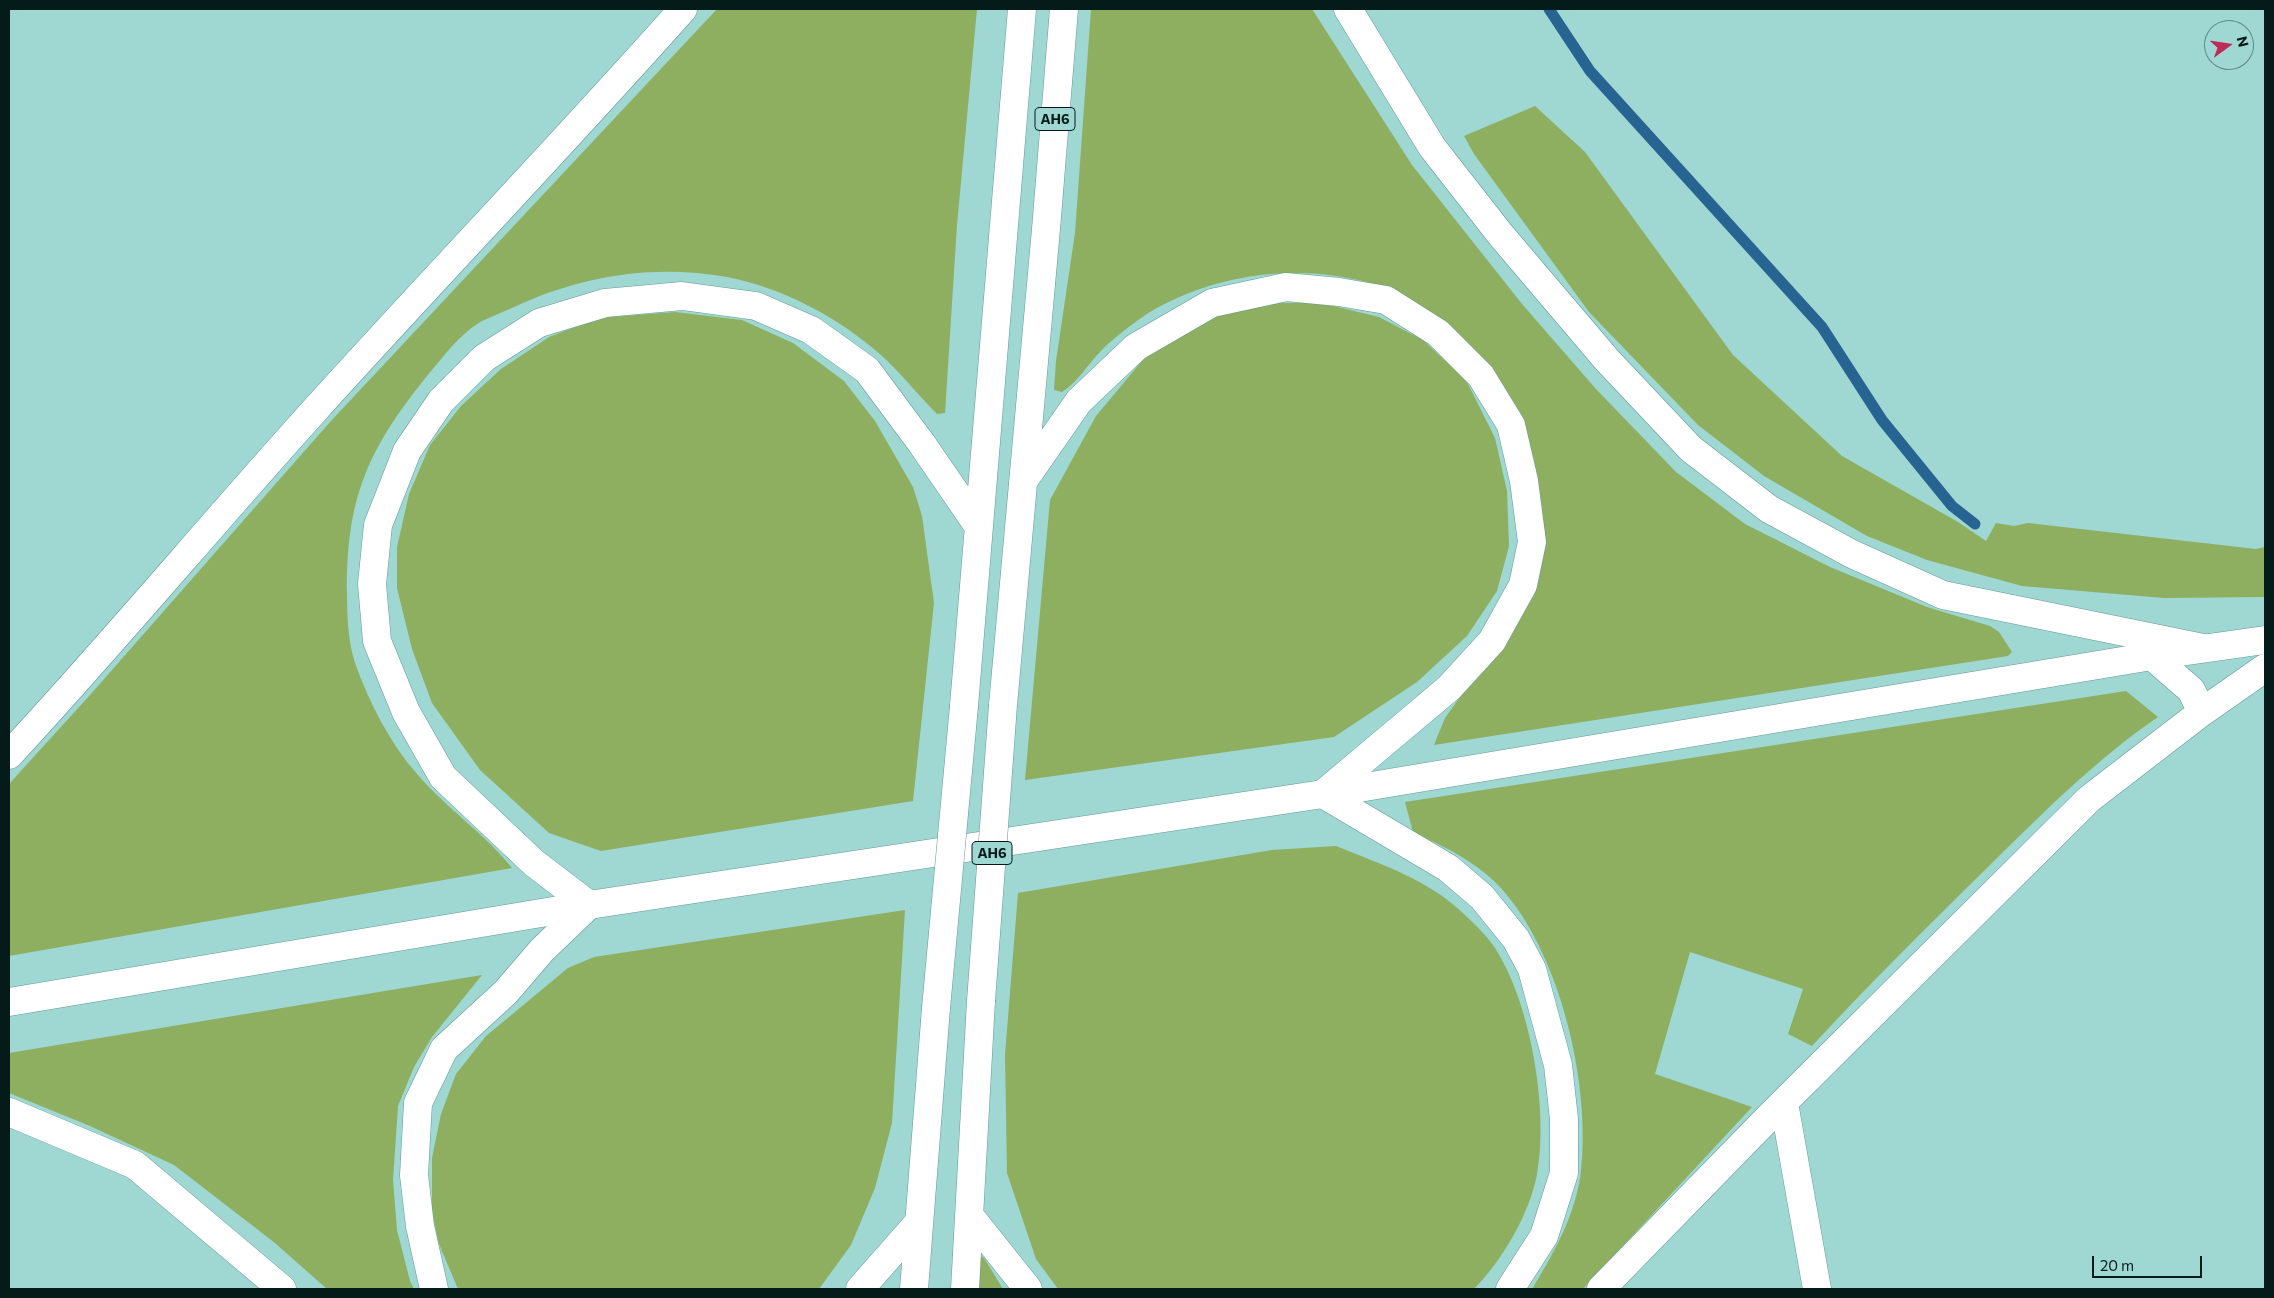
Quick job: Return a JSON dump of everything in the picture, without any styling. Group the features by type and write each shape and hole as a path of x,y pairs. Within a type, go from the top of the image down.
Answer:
{"main road":[{"path":"9,755 73,686 314,411 577,128 683,9"},
{"path":"914,1289 936,1008 964,706 1022,9"},
{"name":"AH6","path":"969,1215 1003,705 1064,9"},
{"path":"1348,9 1432,147 1500,234 1607,360 1691,449 1768,508 1852,554 1943,595 2203,648"},
{"path":"1024,480 1079,401 1086,394 1136,347 1212,302 1286,287 1339,292 1386,300 1438,333 1481,376 1512,425 1524,481 1532,542 1523,584 1492,642 1449,688 1323,794"},
{"path":"589,904 534,863 443,777 406,712 377,641 372,584 378,525 407,451 441,401 484,358 539,323 605,303 682,296 756,306 811,330 867,370 922,444 978,528"},
{"path":"9,1002 589,904 1323,794 2152,656 2265,640"},
{"path":"2152,656 2191,690 2202,712"},
{"path":"1601,1289 1784,1103 2089,799 2202,712 2265,668"},
{"path":"1323,794 1448,868 1482,897 1516,939 1532,969 1558,1065 1564,1119 1564,1173 1544,1236 1510,1289"},
{"path":"434,1289 420,1226 414,1175 418,1104 444,1049 506,992 542,950 589,904"},
{"path":"1784,1103 1817,1289"},
{"path":"9,1112 135,1165 282,1289"},
{"path":"965,1289 969,1215"},
{"path":"969,1215 1028,1289"},
{"path":"860,1289 919,1222"}],"green space":[{"path":"717,9 977,9 957,225 945,413 937,414 896,369 847,328 789,296 769,288 727,277 671,272 617,276 564,288 480,322 465,333 452,347 407,402 389,427 364,476 356,502 351,530 348,560 348,620 349,637 355,663 373,707 397,749 428,786 489,843 512,868 9,956 9,784 90,695 330,422"},
{"path":"1091,9 1312,9 1412,165 1522,304 1596,389 1676,472 1745,524 1830,567 1927,607 1990,626 1999,632 2012,652 2008,656 1434,745 1445,718 1460,697 1504,648 1534,595 1543,556 1542,518 1454,330 1402,295 1383,287 1355,279 1326,275 1267,274 1209,286 1181,296 1155,309 1127,328 1106,346 1068,388 1062,392 1054,390 1056,361 1075,233"},
{"path":"1535,106 1585,152 1733,355 1842,456 1958,522 1986,541 1996,523 2014,526 2028,523 2256,549 2265,547 2265,597 2164,598 2022,586 1927,560 1867,536 1764,476 1698,425 1589,312 1474,154 1464,136"},
{"path":"1276,303 1321,303 1379,317 1423,340 1466,380 1495,438 1507,491 1509,546 1497,591 1467,636 1417,682 1334,737 1025,780 1050,500 1096,416 1147,355 1218,312"},
{"path":"675,312 742,320 793,343 844,381 875,421 913,487 922,516 934,603 913,801 601,851 549,833 480,770 432,703 412,649 397,588 397,547 409,494 430,445 461,406 501,369 549,337 599,318"},
{"path":"2126,691 2158,717 2112,751 2049,808 1899,955 1812,1046 1788,1034 1803,989 1690,952 1655,1074 1752,1107 1583,1289 1532,1289 1563,1233 1574,1203 1581,1171 1583,1136 1581,1099 1576,1060 1567,1020 1539,946 1520,913 1499,886 1480,869 1448,849 1413,832 1405,802"},
{"path":"1336,846 1405,875 1452,903 1488,938 1510,975 1528,1030 1539,1091 1541,1121 1540,1149 1533,1189 1521,1220 1504,1251 1495,1265 1474,1289 1058,1289 1036,1259 1007,1173 1005,1055 1018,893 1272,850"},
{"path":"905,910 892,1123 875,1188 851,1245 819,1289 458,1289 439,1244 432,1211 432,1158 441,1114 456,1074 486,1036 568,968 594,957"},
{"path":"482,975 432,1037 414,1067 398,1106 393,1180 397,1230 410,1281 414,1289 327,1289 275,1243 174,1165 90,1126 9,1093 9,1053"},
{"path":"977,1254 984,1258 1003,1289 970,1289"}],"waterway":[{"path":"1549,9 1590,71 1822,327 1882,420 1952,506 1975,524"}]}
